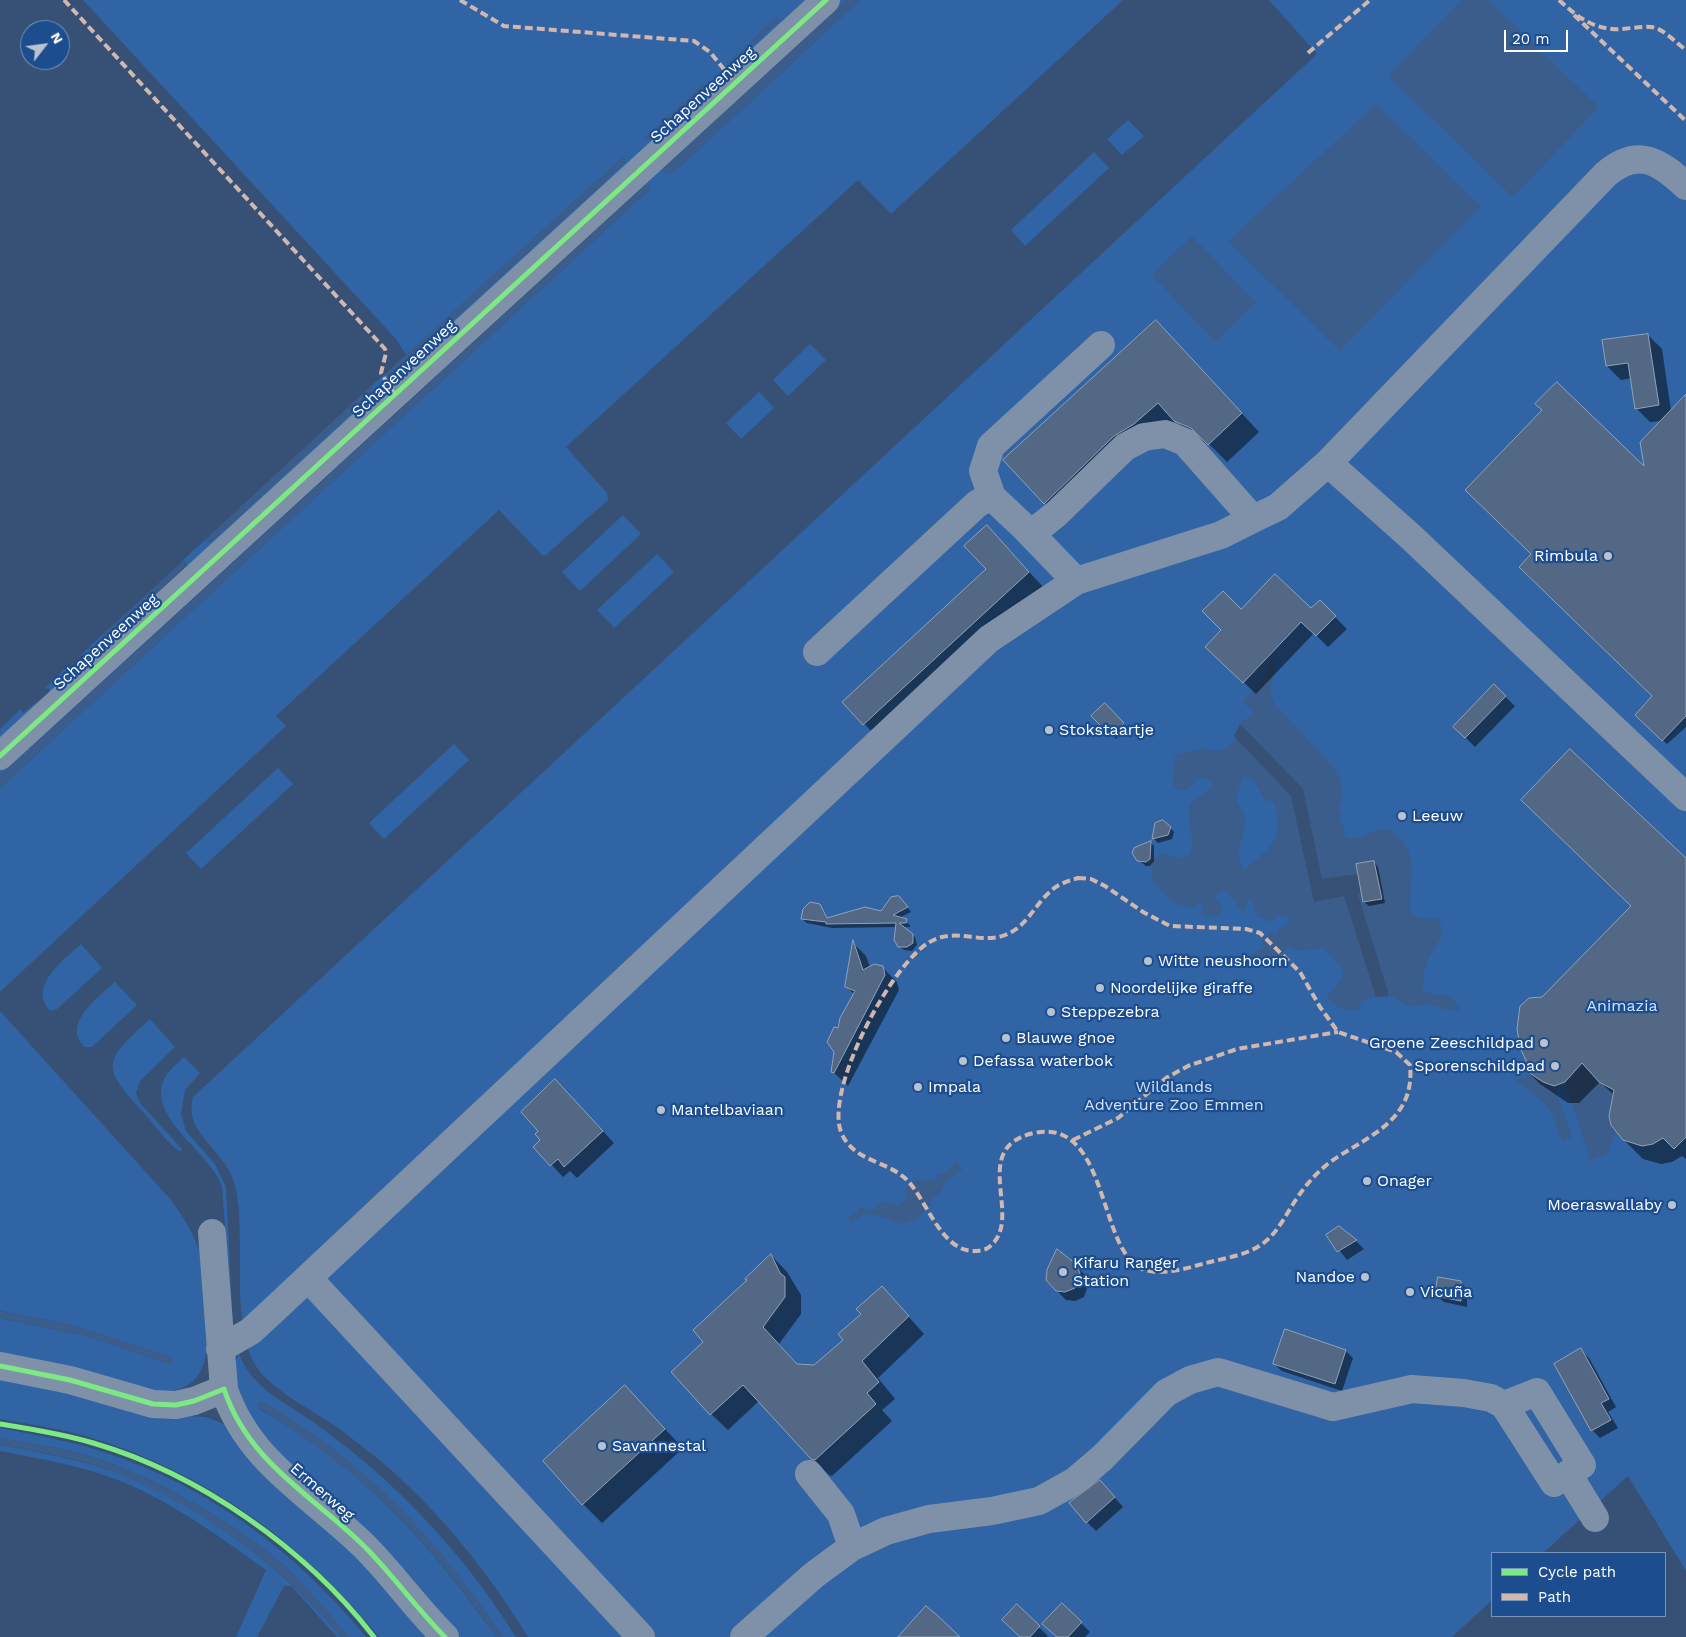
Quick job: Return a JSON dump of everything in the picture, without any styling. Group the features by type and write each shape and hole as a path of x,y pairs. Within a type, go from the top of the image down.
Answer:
{"street":[{"name":"Schapenveenweg","path":"0,756 826,0"},
{"path":"220,1349 251,1331 989,639 1076,581 1222,535 1278,507 1328,463 1606,174 1619,163 1637,158 1653,161 1670,171 1686,186"},
{"path":"1076,581 992,497 983,472 991,446 1101,345"},
{"path":"1031,534 1056,514 1125,447 1144,437 1166,434 1185,442 1253,519"},
{"path":"1328,463 1418,544 1686,797"},
{"path":"817,652 978,503 992,497"},
{"name":"Ermerweg","path":"212,1233 224,1389 231,1409 241,1428 271,1466 334,1518 365,1547 438,1632"},
{"path":"308,1278 641,1637"},
{"path":"0,1366 70,1380 153,1404 176,1405 224,1389"},
{"path":"744,1637 814,1576 852,1547 886,1531 929,1519 992,1511 1039,1502 1075,1481 1102,1458 1166,1393 1190,1380 1218,1372 1333,1407 1412,1389 1464,1393 1491,1398 1504,1405 1554,1483 1582,1465 1538,1392 1504,1405"},
{"path":"809,1474 841,1514 852,1547"},
{"path":"1568,1474 1595,1518"}],"green space":[{"path":"83,0 816,0 0,750 0,729 21,709 23,713 49,692 49,688 44,689 67,667 69,672 86,657 85,654 80,656 102,635 102,638 139,611 187,566 185,561 182,561 208,537 206,541 210,542 375,391 370,387 386,373 390,377 392,376 605,181 625,159 623,157 406,355 396,339"},
{"path":"832,0 846,0 787,53 673,173 860,0 1123,0 891,214 858,180 566,447 607,493 608,500 546,555 542,555 499,510 276,716 286,726 0,992 0,788 650,189 645,185 588,236 0,776 0,764"},
{"name":"Wildlands Adventure Zoo Emmen","path":"1269,0 1686,0 1686,1571 1628,1476 1544,1552 1491,1552 1491,1601 1452,1637 528,1637 497,1590 462,1544 404,1482 355,1441 291,1398 259,1371 246,1342 242,1321 240,1298 240,1227 235,1185 223,1161 194,1122 192,1110 193,1097 1317,54"},
{"path":"1128,120 1144,136 1122,155 1107,139"},
{"path":"1094,152 1109,168 1025,246 1011,230"},
{"path":"810,344 826,360 788,396 773,380"},
{"path":"759,392 774,408 741,439 726,423"},
{"path":"623,515 641,534 580,591 562,572"},
{"path":"657,554 674,572 614,628 597,610"},
{"path":"454,744 469,760 384,839 369,823"},
{"path":"278,768 293,784 201,869 186,853"},
{"path":"81,944 102,968 57,1009 51,1011 44,1002 45,983 58,965"},
{"path":"115,982 137,1005 92,1047 85,1047 78,1038 77,1029 80,1020 92,1003"},
{"path":"0,1011 171,1200 194,1237 201,1256 203,1270 207,1348 199,1373 191,1383 179,1389 161,1392 0,1353 0,1318 86,1336 170,1364 173,1358 71,1325 0,1311"},
{"path":"150,1019 175,1047 140,1081 136,1093 140,1103 182,1149 181,1152 166,1139 130,1097 114,1074 113,1064 116,1055 134,1033"},
{"path":"184,1057 200,1073 185,1090 181,1114 186,1131 215,1164 226,1187 233,1330 222,1186 205,1160 180,1133 170,1119 163,1104 161,1090 166,1076"},
{"path":"239,1354 253,1377 272,1395 316,1424 350,1450 382,1477 420,1514 471,1573 516,1637 503,1637 452,1568 425,1536 367,1478 301,1426 264,1403 259,1409 329,1455 391,1509 446,1570 496,1637 456,1637 411,1577 385,1549 296,1472 252,1421 236,1383 235,1362"},
{"path":"0,1376 190,1416 206,1417 224,1424 356,1554 404,1609 425,1637 379,1637 317,1570 284,1541 248,1514 210,1490 171,1469 129,1451 86,1436 54,1428 0,1419"},
{"path":"0,1428 65,1441 103,1452 141,1466 178,1483 214,1503 248,1525 311,1577 366,1637 349,1637 307,1589 280,1562 237,1530 186,1499 132,1472 82,1454 0,1438"},
{"path":"0,1445 58,1456 101,1467 146,1484 177,1500 238,1540 267,1563 295,1587 341,1637 337,1637 291,1586 284,1586 257,1637 236,1637 266,1570 197,1522 142,1490 108,1476 0,1451"}],"shaded area":[{"path":"846,0 860,0 673,173 663,174 663,168"},
{"path":"1461,0 1488,0 1599,107 1513,197 1388,76"},
{"path":"778,16 779,21 730,66 726,65 776,17"},
{"path":"703,84 706,86 704,89 649,139 645,139 645,137"},
{"path":"1376,104 1481,206 1340,351 1228,241"},
{"path":"623,157 625,162 605,181 392,376 388,376 386,373"},
{"path":"645,185 649,185 650,189 0,788 0,776"},
{"path":"1192,236 1256,302 1215,342 1152,275"},
{"path":"370,387 374,388 375,391 216,538 206,542 208,537"},
{"path":"184,560 186,566 109,638 102,639 102,635"},
{"path":"1272,659 1275,665 1271,688 1274,703 1334,768 1340,779 1343,801 1339,806 1340,812 1343,814 1339,819 1343,826 1345,837 1353,839 1380,829 1393,833 1407,847 1411,867 1410,911 1418,918 1424,917 1428,920 1436,918 1442,929 1439,941 1426,964 1421,989 1434,995 1450,995 1461,1010 1444,1009 1430,1004 1408,1006 1390,996 1368,998 1361,1002 1360,1008 1356,1010 1341,1008 1329,1000 1327,996 1341,980 1344,971 1324,948 1297,951 1288,947 1277,958 1279,960 1258,966 1253,964 1251,955 1265,948 1261,943 1270,932 1276,936 1278,928 1287,924 1289,918 1278,916 1272,922 1257,916 1252,901 1249,898 1244,913 1228,893 1221,891 1215,896 1223,907 1220,914 1206,916 1198,911 1204,909 1202,904 1197,904 1194,909 1172,902 1151,879 1153,870 1151,860 1161,853 1176,858 1184,858 1189,854 1192,840 1189,814 1190,805 1195,799 1212,788 1211,781 1202,776 1186,790 1177,790 1173,783 1176,755 1204,748 1220,751 1232,744 1236,738 1234,736 1243,720 1251,717 1252,714 1251,709 1243,703 1244,700 1263,678","holes":["1246,776 1254,781 1264,799 1274,803 1278,825 1277,834 1269,848 1246,868 1243,868 1238,855 1246,818 1236,799 1242,779"]},
{"path":"1583,1056 1595,1078 1616,1093 1609,1113 1615,1133 1607,1154 1590,1160 1565,1082"},
{"path":"1534,1074 1543,1082 1554,1086 1572,1137 1562,1141 1554,1119 1545,1104 1515,1080"},
{"path":"955,1162 963,1169 946,1182 938,1197 936,1196 930,1202 931,1206 916,1219 903,1224 870,1214 864,1215 851,1223 848,1218 859,1211 858,1207 871,1210 885,1201 898,1206 907,1198 905,1189 917,1179 924,1182 928,1180 936,1181 939,1174 944,1174"},
{"path":"0,1311 71,1325 174,1358 171,1365 86,1336 0,1318"},
{"path":"260,1402 270,1405 330,1446 386,1494 412,1520 460,1577 503,1637 496,1637 445,1569 391,1509 329,1456 259,1408"},
{"path":"0,1438 62,1449 107,1462 133,1472 186,1499 237,1530 280,1562 316,1598 349,1637 341,1637 294,1586 267,1563 211,1522 181,1504 105,1468 60,1456 0,1445"}],"pier":[{"path":"1240,724 1303,789 1322,879 1358,874 1361,893 1358,894 1389,996 1376,997 1344,896 1314,902 1291,796 1234,736"}],"building":[{"path":"1156,320 1242,413 1208,445 1191,428 1174,421 1158,403 1134,424 1114,436 1044,504 1003,460"},
{"path":"1648,334 1659,405 1635,409 1628,363 1606,366 1602,340"},
{"name":"Rimbula","path":"1557,382 1644,466 1640,442 1686,394 1686,716 1662,741 1635,715 1652,696 1519,567 1531,554 1465,490 1542,410 1535,404"},
{"path":"987,525 1029,572 863,725 842,702 986,569 964,546"},
{"path":"1275,574 1311,608 1320,600 1336,616 1316,636 1301,622 1243,683 1205,647 1221,630 1202,611 1223,591 1241,609"},
{"path":"1494,684 1506,696 1465,738 1453,727"},
{"path":"1105,703 1124,723 1111,736 1091,716"},
{"name":"Animazia","path":"1570,749 1686,858 1686,1137 1674,1149 1663,1138 1653,1144 1642,1146 1623,1140 1611,1125 1609,1116 1614,1090 1599,1082 1582,1063 1565,1082 1554,1086 1543,1082 1519,1066 1527,1063 1520,1047 1517,1029 1520,1006 1529,998 1542,997 1631,906 1521,800"},
{"path":"1163,820 1171,827 1168,835 1152,839 1155,823"},
{"path":"1151,841 1150,859 1146,862 1137,861 1132,853 1134,848"},
{"path":"1374,861 1382,899 1363,902 1356,864"},
{"path":"899,896 908,907 893,915 907,919 906,923 899,923 913,934 913,943 907,947 898,947 894,940 896,923 826,924 826,922 801,919 803,909 810,902 820,904 827,918 865,907 881,911 891,897"},
{"path":"853,940 863,970 874,964 883,966 885,975 834,1073 831,1072 834,1052 827,1042 834,1027 838,1028 840,1018 855,991 845,987"},
{"path":"555,1079 603,1131 564,1167 558,1159 550,1166 533,1147 540,1140 535,1134 538,1131 521,1112"},
{"path":"1339,1226 1357,1240 1337,1252 1326,1235"},
{"name":"Kifaru Ranger Station","path":"1057,1249 1076,1264 1080,1273 1075,1288 1065,1292 1056,1291 1046,1280 1047,1270"},
{"path":"771,1254 780,1273 785,1277 785,1297 763,1327 797,1364 814,1365 843,1340 838,1334 861,1314 856,1309 882,1286 909,1316 862,1361 879,1382 867,1393 876,1404 815,1460 811,1459 743,1385 710,1415 671,1372 703,1342 693,1330 747,1280 745,1279"},
{"path":"1438,1277 1461,1281 1461,1301 1435,1296"},
{"path":"1285,1329 1346,1350 1335,1384 1273,1364"},
{"path":"1581,1348 1609,1399 1601,1403 1611,1420 1591,1431 1554,1364"},
{"name":"Savannestal","path":"625,1385 665,1429 582,1505 543,1461"},
{"path":"1100,1480 1115,1497 1086,1523 1069,1503"},
{"path":"1062,1603 1082,1622 1068,1637 1057,1637 1042,1624"},
{"path":"1017,1604 1040,1626 1030,1637 1020,1637 1002,1620"},
{"path":"926,1606 937,1615 960,1637 898,1637"}],"marked path":[{"path":"64,0 385,349 386,353 381,373 395,395"},
{"path":"460,0 504,26 694,41 710,52 735,83"},
{"path":"1308,53 1370,0"},
{"path":"1559,0 1577,15 1597,26 1612,29 1656,28 1686,50"},
{"path":"1574,15 1686,121"},
{"path":"1078,878 1091,879 1105,886 1143,912 1170,926 1246,929 1260,933 1300,972 1320,1007 1338,1032 1396,1052 1410,1065 1410,1083 1406,1098 1390,1121 1379,1131 1332,1161 1320,1171 1309,1182 1274,1232 1266,1241 1253,1250 1229,1258 1171,1271 1150,1271 1133,1263 1120,1245 1091,1168 1078,1147 1059,1134 1034,1133 1014,1141 1003,1154 1000,1169 1002,1222 998,1237 986,1249 971,1251 959,1247 948,1239 907,1180 899,1173 862,1155 846,1142 841,1132 839,1113 842,1088 851,1060 864,1030 880,1002 896,977 913,956 928,943 938,938 948,936 995,938 1005,935 1019,927 1054,889 1063,883 1078,878"},
{"path":"1073,1140 1118,1118 1166,1078 1188,1066 1237,1049 1338,1032"}],"cycle path":[{"path":"0,756 826,0"},
{"path":"0,1366 70,1380 153,1404 176,1405 194,1401 224,1389 235,1415 265,1457 364,1546 445,1637"},
{"path":"0,1424 59,1434 93,1443 133,1457 172,1474 211,1495 283,1545 347,1605 374,1637"}],"place":[{"name":"Rimbula","path":"1608,556"},
{"name":"Stokstaartje","path":"1049,730"},
{"name":"Leeuw","path":"1402,816"},
{"name":"Witte neushoorn","path":"1148,961"},
{"name":"Noordelijke giraffe","path":"1100,988"},
{"name":"Steppezebra","path":"1051,1012"},
{"name":"Blauwe gnoe","path":"1006,1038"},
{"name":"Groene Zeeschildpad","path":"1544,1043"},
{"name":"Defassa waterbok","path":"963,1061"},
{"name":"Sporenschildpad","path":"1555,1066"},
{"name":"Impala","path":"918,1087"},
{"name":"Mantelbaviaan","path":"661,1110"},
{"name":"Onager","path":"1367,1181"},
{"name":"Moeraswallaby","path":"1672,1205"},
{"name":"Kifaru Ranger Station","path":"1063,1272"},
{"name":"Nandoe","path":"1365,1277"},
{"name":"Vicuña","path":"1410,1292"},
{"name":"Savannestal","path":"602,1446"}]}
